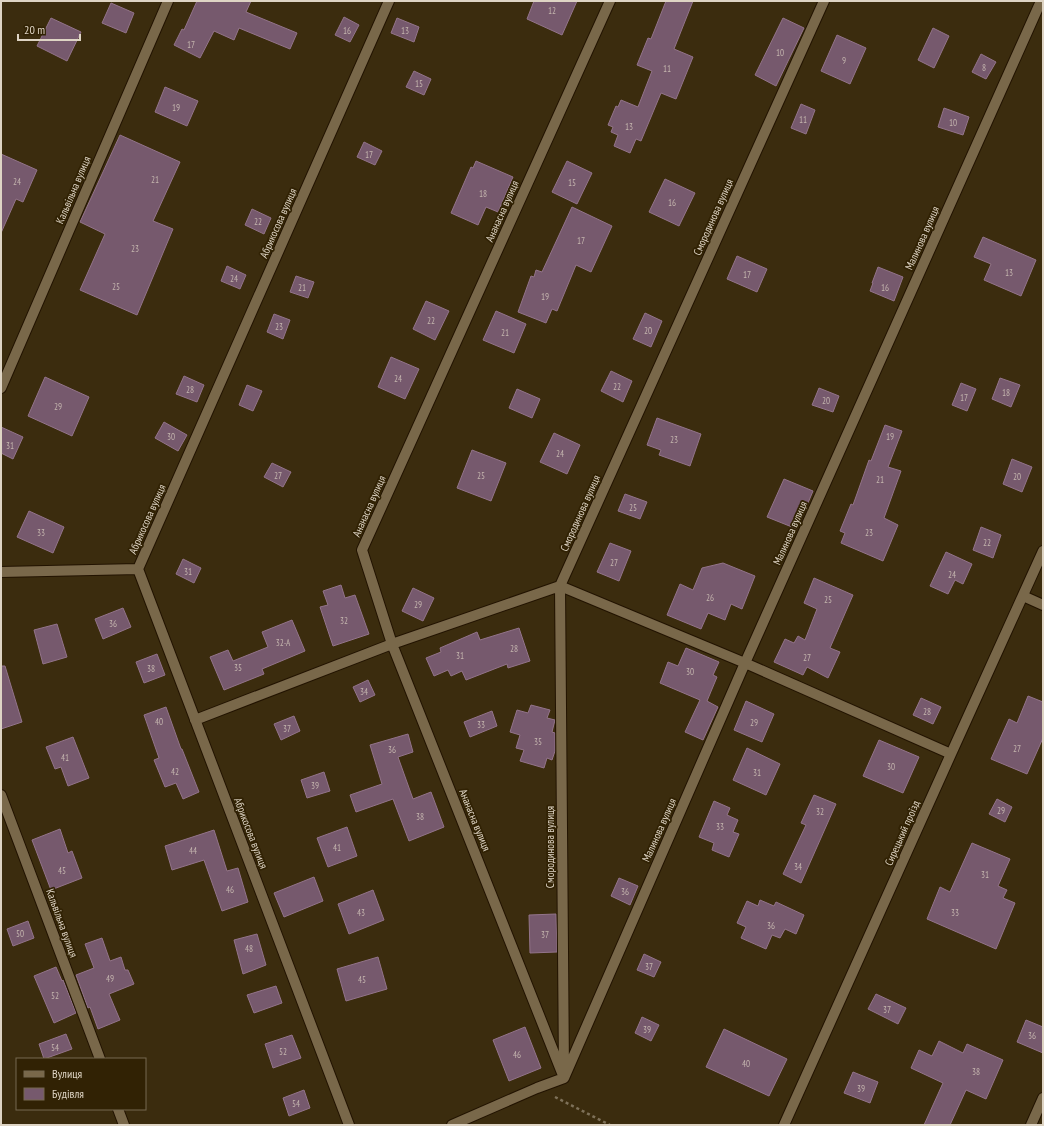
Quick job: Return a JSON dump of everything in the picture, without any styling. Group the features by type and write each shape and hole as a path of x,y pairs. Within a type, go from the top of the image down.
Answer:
{"street":[{"name":"Кальвільна вулиця","path":"1,388 168,1"},
{"name":"Абрикосова вулиця","path":"349,1125 138,569 389,1"},
{"name":"Ананасна вулиця","path":"564,1078 392,644 362,550 610,1"},
{"name":"Смородинова вулиця","path":"564,1078 560,586 824,1"},
{"name":"Малинова вулиця","path":"564,1078 745,663 1041,1"},
{"name":"Сирецький проїзд","path":"784,1125 1043,551"},
{"path":"1,572 138,569"},
{"path":"195,720 392,644 560,586 745,663 951,754"},
{"path":"1023,596 1043,605"},
{"name":"Кальвільна вулиця","path":"1,795 100,1058"},
{"path":"452,1125 537,1088 564,1078"},
{"path":"1031,1125 1043,1098"},
{"path":"118,1110 124,1125"}],"path":[{"path":"537,1088 610,1125"}],"building":[{"path":"197,1 251,1 246,12 297,33 290,49 239,28 234,40 214,31 200,58 174,45 182,29 184,30"},
{"path":"534,1 577,1 562,35 527,19"},
{"path":"666,1 693,1 674,49 693,57 676,99 661,93 641,141 636,139 630,153 614,146 618,135 611,132 613,127 608,125 616,106 618,107 621,100 638,107 652,71 637,65 648,38 651,39"},
{"path":"111,3 134,13 126,33 102,23"},
{"path":"344,17 359,25 350,42 335,35"},
{"path":"51,18 81,32 67,61 37,46"},
{"path":"397,18 419,27 414,42 391,33"},
{"path":"783,18 804,28 776,86 755,75"},
{"path":"933,28 949,36 934,68 918,60"},
{"path":"837,35 866,48 850,84 821,71"},
{"path":"981,54 996,62 986,79 972,72"},
{"path":"414,71 431,79 424,95 406,87"},
{"path":"165,87 198,101 187,126 155,112"},
{"path":"801,104 815,110 806,134 791,128"},
{"path":"944,108 969,117 963,135 938,127"},
{"path":"120,135 180,162 153,221 173,229 137,315 80,290 105,234 80,222"},
{"path":"364,142 382,151 375,165 357,157"},
{"path":"1,154 37,170 23,202 16,199 1,233"},
{"path":"476,161 513,177 498,212 486,207 478,225 451,213 471,167 473,168"},
{"path":"567,161 592,173 577,204 552,192"},
{"path":"665,179 695,193 679,226 649,212"},
{"path":"572,207 612,226 591,272 576,265 557,311 552,309 546,323 518,312 531,276 534,277 536,270 542,272"},
{"path":"252,209 271,218 264,234 245,225"},
{"path":"983,237 1036,260 1021,296 984,280 991,264 974,257"},
{"path":"737,256 767,269 757,292 727,279"},
{"path":"227,266 246,275 240,289 221,281"},
{"path":"878,267 903,277 894,301 870,291"},
{"path":"296,276 314,282 308,298 290,292"},
{"path":"426,301 449,311 435,340 413,329"},
{"path":"496,311 526,324 514,353 483,340"},
{"path":"645,313 662,321 651,347 633,339"},
{"path":"274,314 290,320 283,339 267,332"},
{"path":"391,357 419,369 405,399 378,387"},
{"path":"611,371 632,381 623,402 601,391"},
{"path":"184,376 204,385 197,402 176,394"},
{"path":"45,377 89,397 72,436 28,416"},
{"path":"1000,378 1020,385 1011,407 992,399"},
{"path":"961,383 976,389 967,411 952,405"},
{"path":"247,385 262,391 253,411 239,405"},
{"path":"819,388 839,396 833,412 812,405"},
{"path":"517,389 540,399 532,418 509,408"},
{"path":"657,418 701,434 690,466 659,455 661,450 647,445"},
{"path":"164,422 187,435 178,451 155,438"},
{"path":"885,425 902,431 888,467 901,471 884,518 898,525 883,561 841,543 845,533 840,531 851,504 853,505 869,460 871,461"},
{"path":"1,427 23,437 13,459 1,453"},
{"path":"554,433 580,445 567,474 540,462"},
{"path":"472,450 506,463 491,501 457,488"},
{"path":"1012,459 1032,467 1022,492 1003,484"},
{"path":"272,463 291,472 283,487 264,477"},
{"path":"784,479 813,491 797,529 767,517"},
{"path":"625,494 647,502 640,519 618,511"},
{"path":"29,511 64,527 53,553 17,537"},
{"path":"981,527 1001,535 993,558 973,550"},
{"path":"610,543 631,551 619,581 597,572"},
{"path":"946,552 972,564 963,584 955,580 948,594 930,586"},
{"path":"183,559 201,568 194,583 176,574"},
{"path":"723,563 755,576 742,609 731,604 725,620 708,613 701,629 667,615 680,584 693,590 702,568"},
{"path":"814,578 853,595 830,648 840,652 828,678 807,667 803,675 774,662 785,639 794,643 798,636 805,640 817,609 804,603"},
{"path":"341,585 345,598 355,595 369,634 333,646 320,607 328,605 323,591"},
{"path":"413,588 434,598 423,621 402,611"},
{"path":"123,608 131,627 103,639 95,619"},
{"path":"292,620 305,651 262,669 264,674 224,690 210,657 228,650 233,661 268,647 262,632"},
{"path":"57,624 67,657 43,664 34,630"},
{"path":"519,628 530,661 508,668 507,664 466,680 462,671 451,676 448,670 434,676 426,658 441,652 440,648 477,632 480,640"},
{"path":"686,648 719,662 713,675 717,677 707,701 718,707 703,740 685,732 700,700 660,683 668,662 678,666"},
{"path":"157,654 165,675 144,683 136,662"},
{"path":"1,666 5,666 22,722 1,729"},
{"path":"368,680 375,695 360,702 353,687"},
{"path":"1028,696 1043,702 1043,738 1027,774 991,759 1009,719 1017,723"},
{"path":"921,698 941,707 933,724 913,715"},
{"path":"746,701 774,714 762,742 734,730"},
{"path":"531,705 550,710 547,718 555,720 552,732 555,733 555,751 552,760 547,758 544,768 520,761 524,750 516,748 520,735 510,732 517,710 528,713"},
{"path":"166,707 181,749 199,792 183,799 176,783 165,787 154,760 159,758 144,715"},
{"path":"492,711 497,726 470,737 464,722"},
{"path":"294,716 300,731 281,740 274,724"},
{"path":"408,734 413,752 398,757 413,799 431,792 444,827 409,841 393,799 356,812 350,795 382,784 370,745"},
{"path":"73,737 89,778 68,786 61,767 55,769 46,747"},
{"path":"879,740 919,757 903,793 863,776"},
{"path":"747,748 780,764 766,795 733,780"},
{"path":"324,772 330,791 307,798 301,780"},
{"path":"814,795 836,804 801,883 783,874 806,825 801,823"},
{"path":"997,799 1012,807 1005,822 989,814"},
{"path":"714,801 730,808 727,815 738,820 733,832 739,834 729,857 712,850 714,843 699,837"},
{"path":"347,827 357,856 328,867 317,838"},
{"path":"60,829 68,853 72,851 82,878 51,890 32,840"},
{"path":"214,830 227,871 238,868 248,902 222,911 204,860 172,870 165,846"},
{"path":"972,843 1010,859 998,886 1007,890 1003,898 1015,903 996,949 927,919 940,887 950,892"},
{"path":"314,877 323,901 284,917 274,893"},
{"path":"619,878 638,886 630,905 611,896"},
{"path":"373,890 384,920 349,934 338,904"},
{"path":"760,900 774,906 776,902 804,915 796,934 785,929 780,938 772,935 766,949 741,938 746,927 737,923 747,901 758,906"},
{"path":"556,914 557,952 530,953 529,915"},
{"path":"28,921 34,938 13,946 7,929"},
{"path":"257,934 266,965 243,974 234,940"},
{"path":"102,938 110,961 121,957 125,970 128,970 134,984 109,994 120,1020 98,1029 90,1007 88,1008 76,975 94,968 85,944"},
{"path":"644,954 661,962 654,977 637,970"},
{"path":"378,957 387,989 346,1001 337,969"},
{"path":"56,967 62,981 63,980 76,1013 54,1023 34,976"},
{"path":"276,986 282,1003 254,1013 247,995"},
{"path":"876,994 906,1008 898,1024 868,1009"},
{"path":"642,1017 659,1025 651,1041 635,1033"},
{"path":"1026,1020 1043,1027 1043,1053 1017,1042"},
{"path":"525,1027 541,1068 509,1081 493,1040"},
{"path":"724,1029 787,1059 769,1096 706,1067"},
{"path":"66,1034 72,1049 44,1058 39,1044"},
{"path":"292,1035 301,1058 273,1068 265,1044"},
{"path":"939,1041 963,1053 967,1044 1003,1060 986,1099 966,1090 950,1125 924,1125 943,1083 911,1068 919,1050 932,1056"},
{"path":"853,1072 878,1082 870,1103 844,1093"},
{"path":"304,1090 310,1108 289,1116 283,1098"}]}
